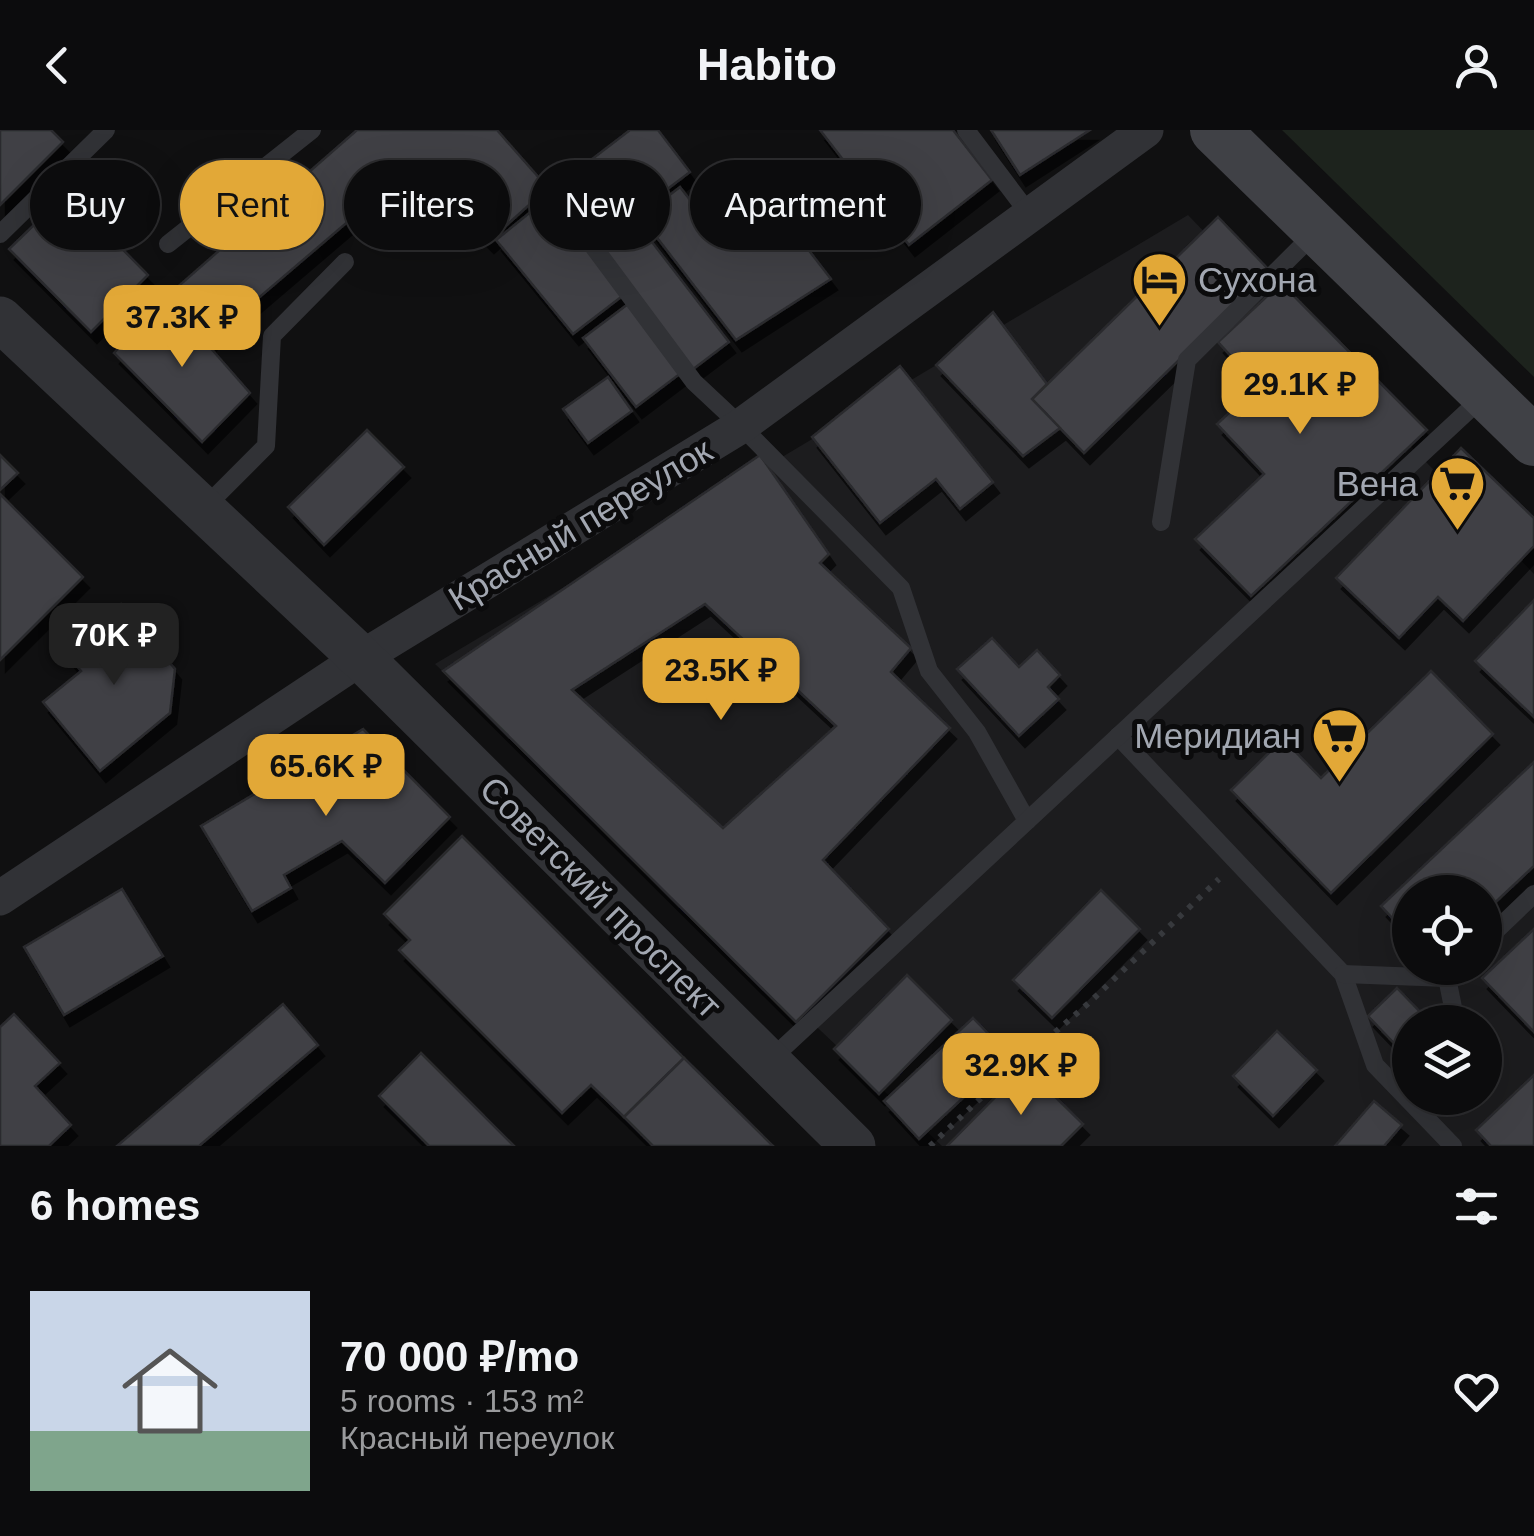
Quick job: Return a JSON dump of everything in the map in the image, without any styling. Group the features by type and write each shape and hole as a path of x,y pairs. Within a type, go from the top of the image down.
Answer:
{"main road":[{"path":"1215,130 1534,442"}],"street":[{"name":"Красный переулок","path":"0,898 361,658 741,426 1146,130"},
{"name":"Советский проспект","path":"0,320 361,658 853,1146"}],"lane":[{"path":"0,234 106,130"},
{"path":"168,244 312,130"},
{"path":"966,130 1030,215"},
{"path":"1161,522 1187,360 1318,230"},
{"path":"596,250 694,382 902,588 929,670 977,732 1026,821"},
{"path":"202,509 266,446 272,336 345,262"},
{"path":"767,1062 1486,394"},
{"path":"1118,736 1343,974 1375,1065 1392,1079"},
{"path":"1502,925 1534,894"},
{"path":"1343,974 1392,974"},
{"path":"1429,1115 1453,1146"}],"path":[{"path":"930,1146 1091,1001 1236,862"}],"shaded area":[{"path":"1282,130 1534,130 1534,377"},
{"path":"1188,215 1534,574 1534,1146 942,1146 435,664"}],"building":[{"path":"0,130 51,130 63,142 45,160 30,160 30,175 0,205"},
{"path":"357,130 497,130 530,168 530,204 510,222 510,160 344,160 344,225 324,242 323,160"},
{"path":"630,130 658,130 690,172 670,187 670,160 591,160"},
{"path":"820,130 953,130 992,180 921,236 921,160 843,160"},
{"path":"991,130 1090,130 1020,175"},
{"path":"680,187 690,200 690,250 809,250 831,279 736,340 666,250 670,250 670,195"},
{"path":"530,212 530,250 591,250 625,294 573,334 504,250 510,250 510,229"},
{"name":"Сухона","path":"1218,217 1270,271 1084,453 1032,399"},
{"path":"30,229 30,250 123,250 148,275 91,332 9,249"},
{"path":"220,250 315,250 206,343 166,297"},
{"path":"600,250 658,250 729,342 692,370"},
{"path":"1281,283 1427,430 1251,596 1195,539 1264,474 1217,424 1258,386 1218,342"},
{"path":"166,297 250,393 202,442 114,353"},
{"path":"628,304 681,373 636,407 583,338"},
{"path":"993,312 1047,384 1032,399 1060,428 1023,456 936,365"},
{"path":"900,366 993,482 960,509 936,479 880,523 812,437"},
{"path":"608,377 632,411 588,443 563,409"},
{"path":"367,430 404,467 324,545 288,507"},
{"name":"Вена","path":"1461,448 1534,518 1534,546 1463,621 1438,597 1399,638 1336,578"},
{"path":"0,455 18,473 0,490"},
{"path":"760,455 829,554 820,563 911,648 891,672 950,728 823,860 889,929 796,1022 443,671","holes":["705,604 836,726 723,828 572,690"]},
{"path":"0,494 83,577 0,660"},
{"path":"1534,600 1534,717 1475,661"},
{"path":"121,604 175,669 170,713 100,771 43,702 81,671 64,651"},
{"path":"992,638 1019,667 1037,650 1060,675 1048,687 1059,699 1019,736 957,669"},
{"name":"Меридиан","path":"1431,671 1493,734 1331,893 1231,790 1283,739 1321,778"},
{"path":"363,729 450,817 385,883 342,841 284,875 291,888 252,911 201,826"},
{"path":"1534,762 1534,866 1502,896 1502,875 1414,875"},
{"path":"462,836 684,1058 624,1117 591,1085 562,1113 399,950 410,940 384,914"},
{"path":"122,889 163,956 64,1015 24,947"},
{"path":"1101,890 1140,929 1052,1018 1013,980"},
{"path":"1392,896 1392,918 1381,906"},
{"path":"1534,929 1534,1032 1489,985 1502,985 1502,959"},
{"path":"907,975 952,1020 879,1094 834,1049"},
{"path":"1397,988 1414,1005 1392,1005 1392,1041 1368,1016"},
{"path":"283,1004 318,1045 199,1146 117,1146"},
{"path":"14,1014 60,1063 35,1086 71,1125 49,1146 0,1146 0,1027"},
{"path":"973,1018 1009,1055 919,1139 884,1101"},
{"path":"1277,1031 1317,1070 1273,1116 1233,1076"},
{"path":"421,1053 514,1146 429,1146 379,1096"},
{"path":"684,1058 773,1146 653,1146 624,1117"},
{"path":"1025,1067 1083,1124 1061,1146 947,1146"},
{"path":"1534,1075 1534,1146 1491,1146 1476,1130 1492,1115 1502,1115 1502,1105"},
{"path":"1374,1101 1402,1125 1384,1146 1335,1146"}],"place":[{"name":"Сухона","path":"1159,328"},
{"name":"Вена","path":"1457,532"},
{"name":"Меридиан","path":"1340,784"}]}
